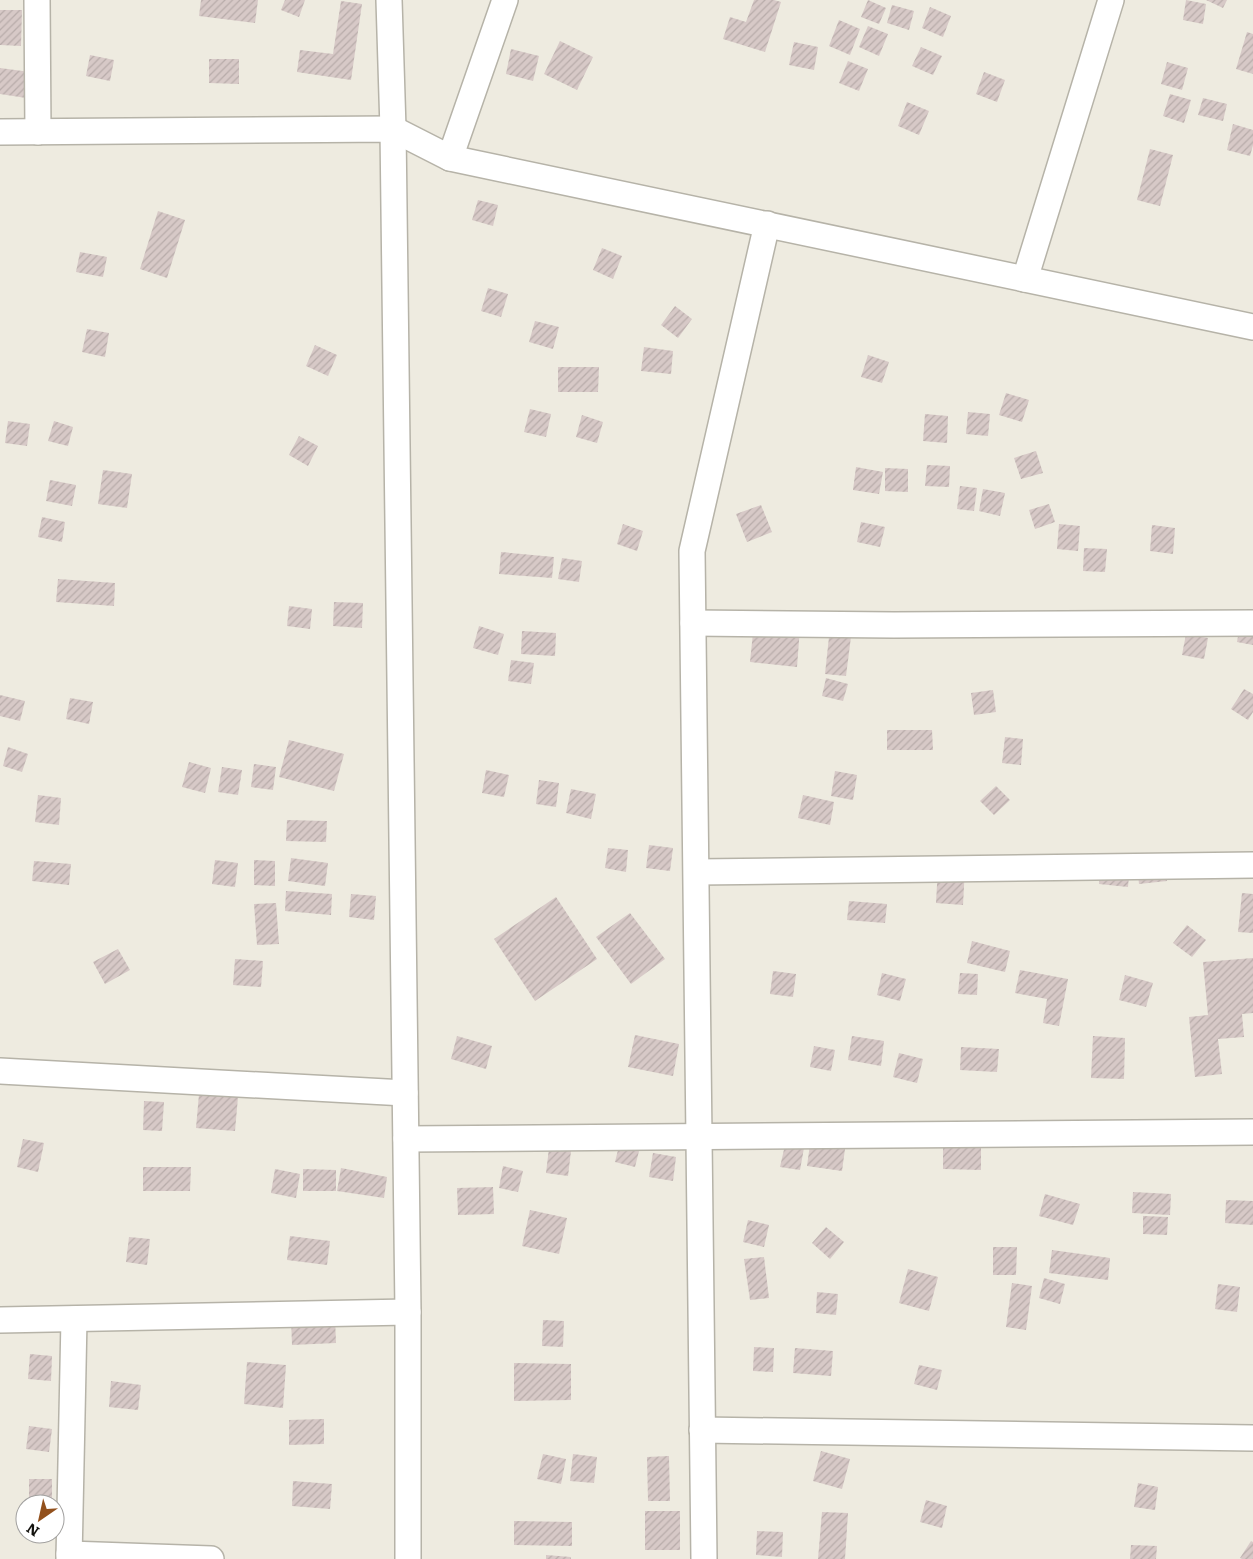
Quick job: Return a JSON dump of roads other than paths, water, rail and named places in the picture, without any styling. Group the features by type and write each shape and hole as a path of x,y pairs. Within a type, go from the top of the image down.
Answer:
{"street":[{"path":"37,0 38,132"},
{"path":"389,0 393,129 406,1139 408,1559"},
{"path":"450,158 505,0"},
{"path":"1025,279 1111,0"},
{"path":"0,132 393,129 450,158 1253,327"},
{"path":"704,1559 692,551 767,224"},
{"path":"693,623 894,625 1253,623"},
{"path":"697,872 1253,865"},
{"path":"0,1071 405,1093"},
{"path":"406,1139 1253,1132"},
{"path":"0,1320 408,1312"},
{"path":"74,1319 69,1556 211,1559"},
{"path":"702,1430 1253,1438"}]}
